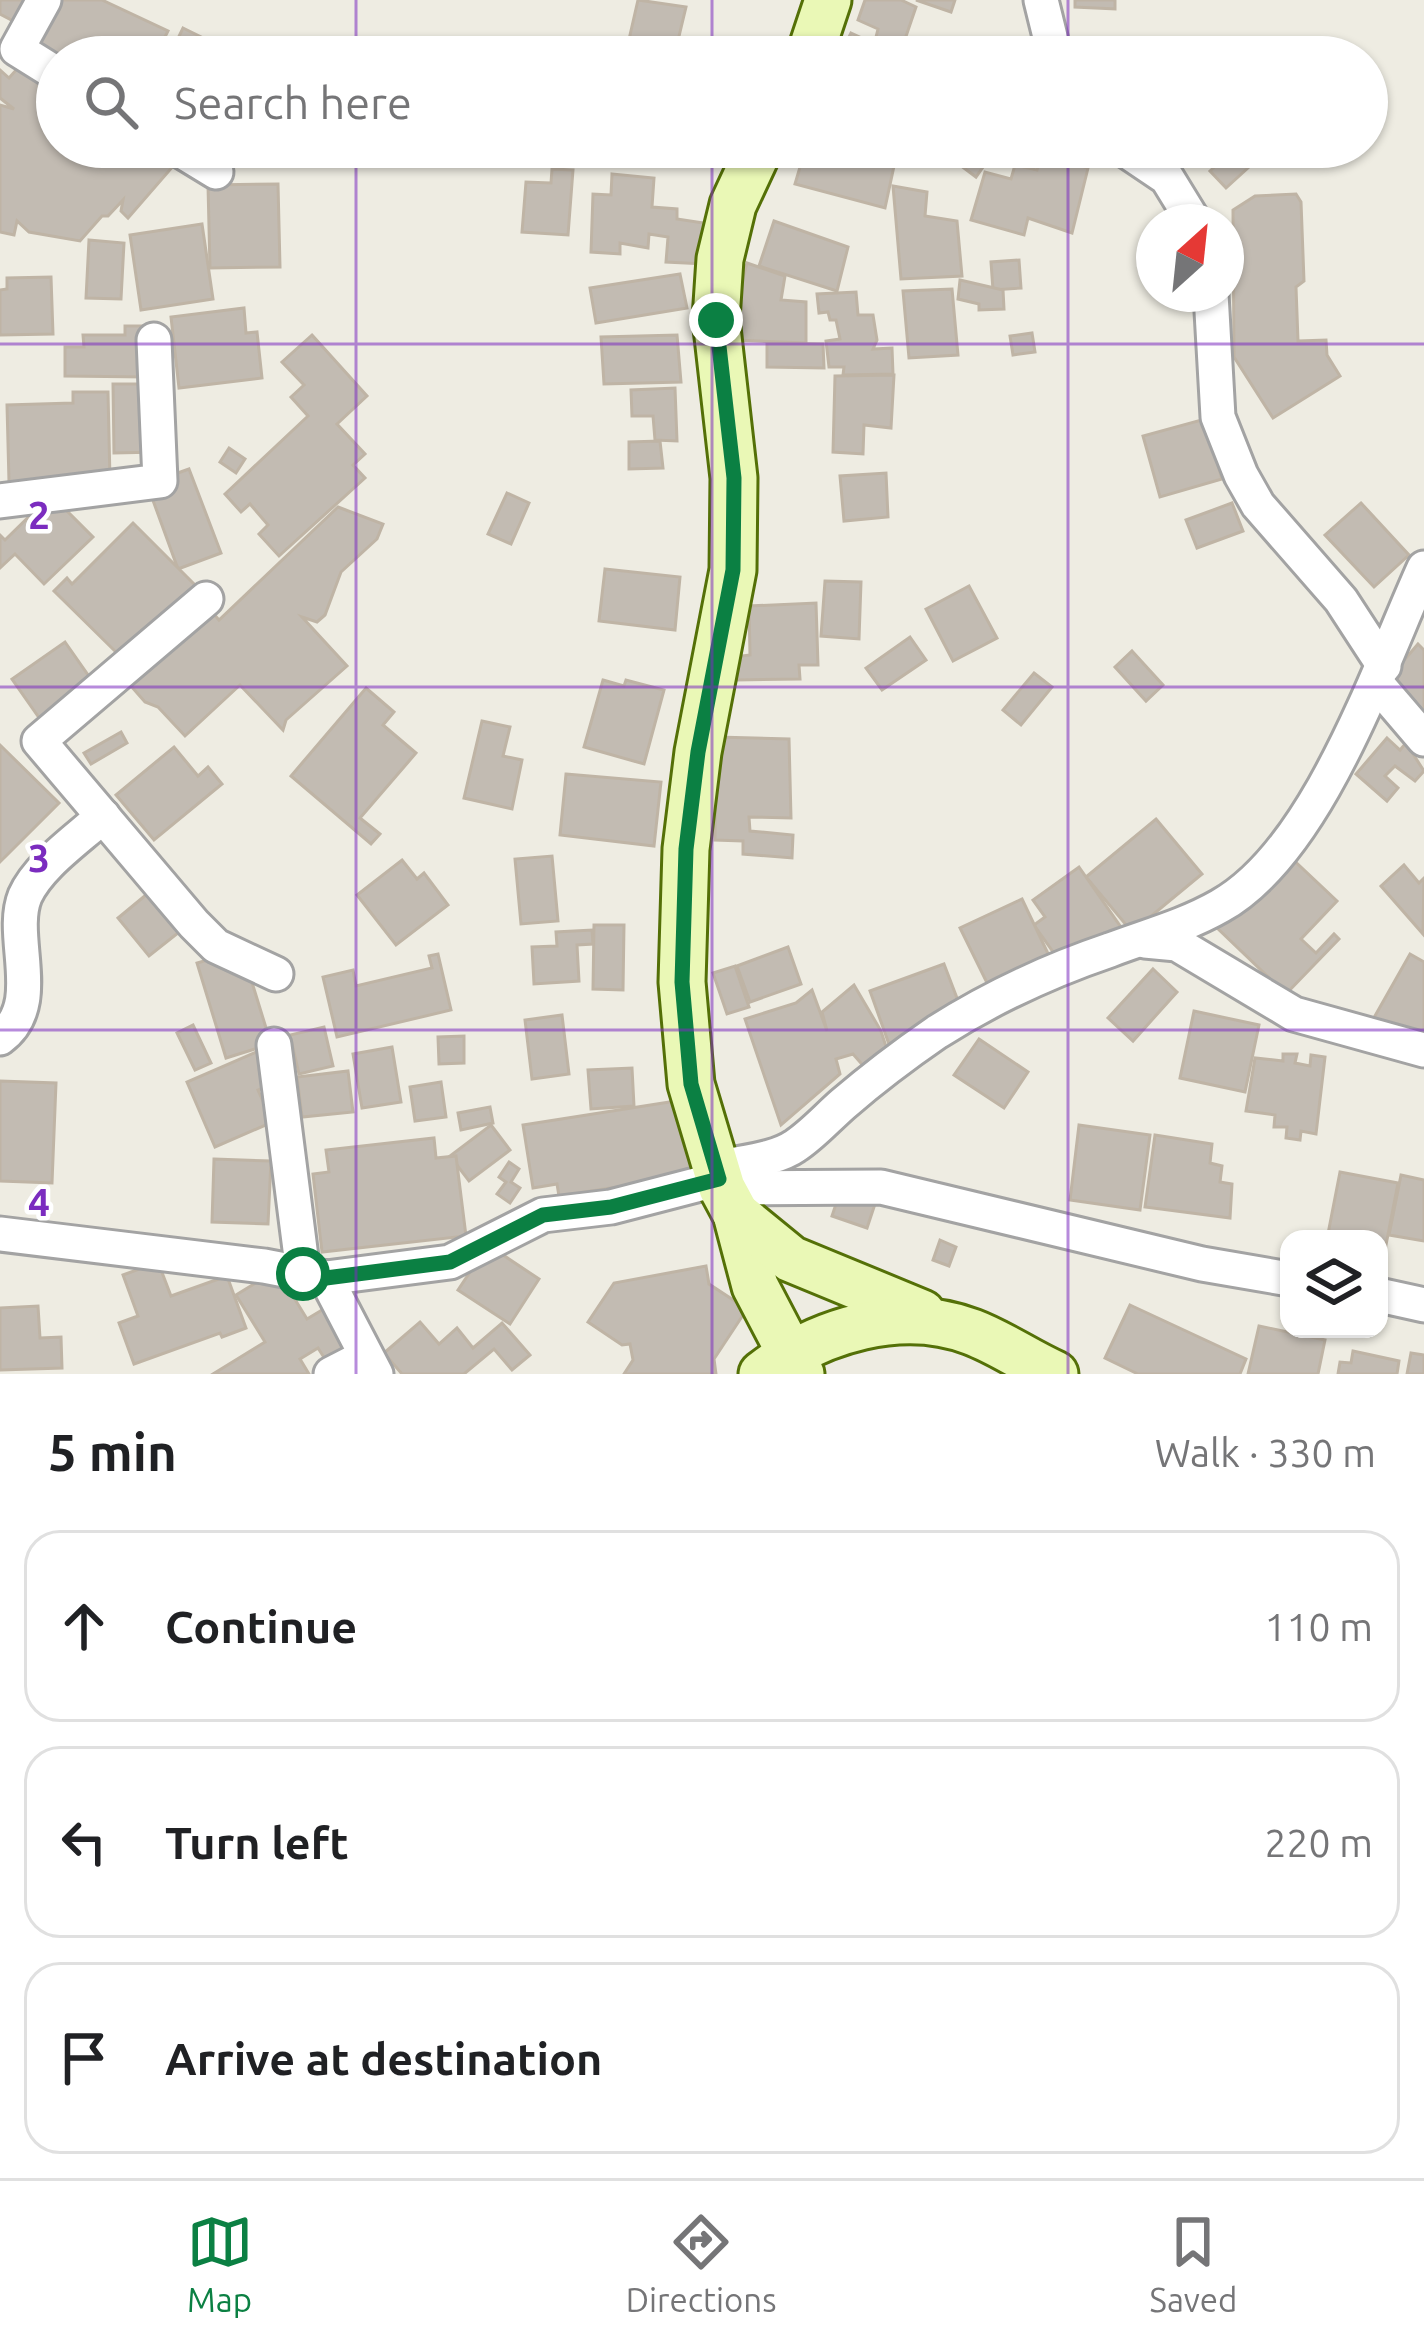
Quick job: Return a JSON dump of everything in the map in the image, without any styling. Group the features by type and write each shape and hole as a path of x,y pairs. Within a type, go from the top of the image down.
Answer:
{"main road":[{"path":"816,36 828,0"},
{"path":"750,168 733,205 721,259 716,320 734,478 733,570 698,752 686,849 682,982 691,1084 784,1367 838,1353 878,1323 921,1320 968,1330"},
{"path":"723,1187 790,1259 968,1330 1054,1374"},
{"path":"822,1275 841,1306 838,1353"},
{"path":"740,1374 755,1286"}],"street":[{"path":"36,61 16,49 44,0"},
{"path":"1041,0 1050,36"},
{"path":"209,168 216,172"},
{"path":"1152,168 1167,178 1183,204"},
{"path":"1212,312 1218,417 1241,475 1258,505 1341,600 1380,675 1424,740"},
{"path":"0,501 160,481 154,340"},
{"path":"723,1187 791,1149 938,1032 1030,983 1221,905 1255,882 1289,842 1380,675 1424,568"},
{"path":"206,599 39,740 216,946 276,974"},
{"path":"0,1038 22,1001 22,902 32,884 103,816"},
{"path":"1139,940 1177,944 1294,1014 1424,1050"},
{"path":"274,1045 315,1276 371,1365 331,1374"},
{"path":"0,1234 315,1276 450,1262 543,1215 723,1187 881,1187 1202,1264 1280,1277"},
{"path":"1388,1282 1424,1281"},
{"path":"1388,1297 1424,1305"}],"building":[{"path":"0,0 30,0 17,23 0,14"},
{"path":"59,0 102,0 168,31 166,36 42,36"},
{"path":"638,0 686,7 679,36 630,36"},
{"path":"865,0 901,0 916,7 906,36 876,36 878,29 858,20"},
{"path":"916,0 955,0 951,12"},
{"path":"1075,0 1115,0 1115,9 1075,7"},
{"path":"25,60 36,69 36,168 172,168 128,218 121,211 123,200 80,241 29,232 17,221 14,235 0,232 0,105 14,109 0,98 0,70 9,78"},
{"path":"800,168 894,168 885,208 795,184"},
{"path":"1014,168 1088,168 1072,233 1028,218 1024,235 971,220 985,172 1011,179"},
{"path":"1213,168 1248,168 1226,188 1210,171"},
{"path":"552,169 573,170 568,235 522,232 526,182 551,183"},
{"path":"612,174 654,178 652,207 677,209 677,219 710,224 705,264 666,262 668,237 649,234 648,248 620,243 620,254 591,252 593,194 611,195"},
{"path":"278,184 280,267 210,268 208,185"},
{"path":"893,186 927,192 925,216 957,221 962,276 901,279"},
{"path":"1296,194 1301,202 1304,281 1296,287 1298,341 1326,340 1327,355 1340,376 1273,418 1234,357 1234,312 1244,312 1242,204 1255,196"},
{"path":"774,221 848,247 837,291 759,266"},
{"path":"202,224 213,299 141,310 130,235"},
{"path":"89,240 124,243 121,299 86,298"},
{"path":"1019,260 1021,288 993,290 991,262"},
{"path":"747,263 785,276 781,300 806,302 806,343 735,340"},
{"path":"680,274 687,308 596,323 590,288"},
{"path":"51,277 53,334 0,335 0,290 7,289 7,278"},
{"path":"960,280 1003,290 1004,309 979,310 979,304 958,299"},
{"path":"952,289 958,355 909,358 903,291"},
{"path":"856,292 858,315 873,315 877,340 873,349 892,348 893,374 843,375 844,367 829,367 826,341 840,339 836,320 830,320 828,312 819,313 817,294"},
{"path":"244,308 246,333 257,332 262,378 179,388 171,317"},
{"path":"125,326 147,326 146,377 65,376 65,347 84,347 83,335 125,335"},
{"path":"1032,333 1035,352 1013,355 1010,336"},
{"path":"312,335 367,396 337,424 365,454 353,465 365,478 279,556 259,534 268,525 250,504 241,512 225,494 308,416 291,397 304,385 282,362"},
{"path":"677,335 681,382 604,384 601,337"},
{"path":"767,343 823,344 824,368 767,367"},
{"path":"894,375 891,428 864,425 863,454 833,452 835,376"},
{"path":"113,384 143,384 159,452 114,453"},
{"path":"675,388 677,441 655,440 653,416 632,416 631,390"},
{"path":"73,392 108,392 110,480 9,482 7,405 73,403"},
{"path":"1205,419 1222,479 1160,497 1143,436"},
{"path":"660,441 663,468 629,469 629,442"},
{"path":"229,448 245,459 236,473 220,462"},
{"path":"189,469 221,553 178,569 147,484"},
{"path":"886,473 888,517 844,521 840,476"},
{"path":"507,493 529,503 511,544 488,534"},
{"path":"51,495 93,537 44,584 15,554 0,568 0,535 5,540"},
{"path":"1232,503 1243,531 1197,548 1186,520"},
{"path":"1361,503 1409,555 1374,587 1325,535"},
{"path":"338,507 383,524 377,539 341,572 325,615 317,622 302,617 347,666 286,720 283,730 240,685 185,736 130,685 213,613 219,620"},
{"path":"133,523 195,585 122,658 54,591 67,578 72,584"},
{"path":"605,569 680,577 675,630 599,621"},
{"path":"825,581 861,582 859,639 821,636"},
{"path":"969,586 997,638 953,661 926,609"},
{"path":"816,603 818,665 799,665 800,679 736,680 734,657 750,655 749,606"},
{"path":"910,637 926,660 882,690 866,668"},
{"path":"65,642 95,685 42,722 12,679"},
{"path":"1418,644 1424,650 1424,724 1381,687"},
{"path":"1132,651 1163,685 1146,701 1115,667"},
{"path":"1034,673 1052,687 1021,725 1003,710"},
{"path":"603,680 624,686 626,680 664,690 644,764 584,747"},
{"path":"366,688 394,712 383,725 416,753 360,818 380,834 371,844 291,776"},
{"path":"482,721 510,727 503,756 522,760 512,809 464,798"},
{"path":"121,732 127,743 91,764 84,753"},
{"path":"716,737 789,739 791,818 749,817 750,831 793,835 792,858 743,854 743,841 715,840"},
{"path":"1387,738 1400,750 1406,743 1424,771 1415,781 1395,766 1385,776 1398,788 1387,801 1356,774"},
{"path":"0,745 59,803 0,862"},
{"path":"174,747 198,776 208,767 222,784 154,840 116,795"},
{"path":"566,774 661,782 654,846 560,835"},
{"path":"1156,819 1202,874 1132,932 1086,877"},
{"path":"1285,852 1337,901 1301,939 1316,953 1334,934 1339,939 1286,994 1215,926"},
{"path":"552,856 558,921 521,924 515,859"},
{"path":"402,860 417,879 424,873 448,905 396,945 357,895"},
{"path":"1404,865 1419,883 1424,878 1423,934 1381,886"},
{"path":"1079,867 1125,933 1068,973 1034,925 1045,917 1033,900"},
{"path":"152,890 183,929 149,956 118,918"},
{"path":"1022,899 1053,964 992,993 960,928"},
{"path":"594,925 624,925 623,990 593,989"},
{"path":"592,930 593,944 577,945 579,981 534,984 532,947 557,946 556,932"},
{"path":"788,947 801,984 750,1002 737,966"},
{"path":"242,950 271,1044 226,1058 197,963"},
{"path":"438,954 451,1010 337,1037 323,977 353,970 356,986 432,968 429,956"},
{"path":"1410,954 1424,962 1424,1063 1367,1030"},
{"path":"944,964 965,1019 890,1047 870,991"},
{"path":"735,966 749,1007 727,1014 713,973"},
{"path":"1153,969 1177,992 1133,1041 1108,1018"},
{"path":"854,985 881,1031 891,1062 873,1077 853,1054 836,1059 840,1074 781,1125 745,1019 796,1003 812,990 827,1031 822,1012"},
{"path":"1194,1011 1259,1025 1245,1092 1180,1078"},
{"path":"562,1015 569,1074 532,1079 525,1020"},
{"path":"193,1025 211,1063 195,1070 177,1033"},
{"path":"324,1027 333,1066 299,1074 290,1035"},
{"path":"464,1036 464,1063 439,1064 438,1037"},
{"path":"979,1039 1028,1072 1004,1108 954,1075"},
{"path":"392,1047 401,1102 362,1108 353,1054"},
{"path":"263,1049 278,1082 258,1090 265,1106 284,1117 215,1147 187,1082"},
{"path":"1283,1054 1297,1054 1295,1063 1310,1066 1311,1055 1325,1057 1316,1134 1301,1131 1300,1140 1286,1138 1287,1127 1274,1127 1275,1115 1246,1111 1255,1058 1283,1061"},
{"path":"632,1068 634,1106 591,1109 588,1070"},
{"path":"348,1071 353,1112 302,1117 297,1077"},
{"path":"0,1081 56,1083 52,1183 0,1181"},
{"path":"441,1082 446,1117 415,1121 410,1087"},
{"path":"695,1098 707,1173 559,1196 557,1184 533,1188 523,1125"},
{"path":"490,1107 493,1123 461,1130 458,1113"},
{"path":"491,1125 510,1150 469,1181 450,1156"},
{"path":"1079,1125 1150,1135 1140,1210 1070,1200"},
{"path":"1155,1135 1212,1144 1210,1163 1222,1166 1220,1182 1232,1184 1230,1218 1145,1207"},
{"path":"434,1138 436,1158 456,1156 466,1236 322,1252 313,1174 329,1172 326,1150"},
{"path":"214,1159 271,1161 268,1224 212,1222"},
{"path":"509,1162 519,1169 511,1182 520,1188 510,1203 497,1194 506,1182 499,1177"},
{"path":"1340,1172 1398,1183 1388,1235 1388,1230 1329,1230"},
{"path":"1401,1175 1424,1180 1424,1241 1389,1235"},
{"path":"842,1186 877,1198 867,1228 832,1216"},
{"path":"940,1240 956,1247 949,1266 933,1260"},
{"path":"488,1245 539,1279 510,1324 458,1290"},
{"path":"158,1262 171,1296 227,1276 246,1328 134,1364 119,1323 138,1316 123,1275"},
{"path":"706,1266 709,1284 747,1309 714,1359 716,1374 624,1374 633,1360 630,1344 622,1345 588,1322 614,1283"},
{"path":"277,1270 307,1319 332,1304 342,1320 332,1326 345,1347 325,1359 318,1348 300,1359 309,1374 213,1374 265,1342 236,1295"},
{"path":"1130,1305 1246,1359 1240,1374 1138,1374 1105,1358"},
{"path":"38,1306 40,1338 61,1337 62,1368 0,1370 0,1308"},
{"path":"420,1322 439,1344 457,1328 473,1348 502,1323 530,1355 512,1370 494,1349 464,1374 402,1374 384,1353"},
{"path":"1259,1326 1280,1330 1280,1338 1325,1340 1318,1374 1248,1374"},
{"path":"1353,1351 1399,1361 1397,1374 1338,1374 1340,1362 1351,1363"},
{"path":"1411,1353 1424,1355 1424,1374 1407,1374"}],"route":[{"path":"303,1274 326,1278 450,1262 543,1215 611,1207 719,1179 691,1084 682,982 686,849 698,752 733,570 734,478 716,320"}]}
